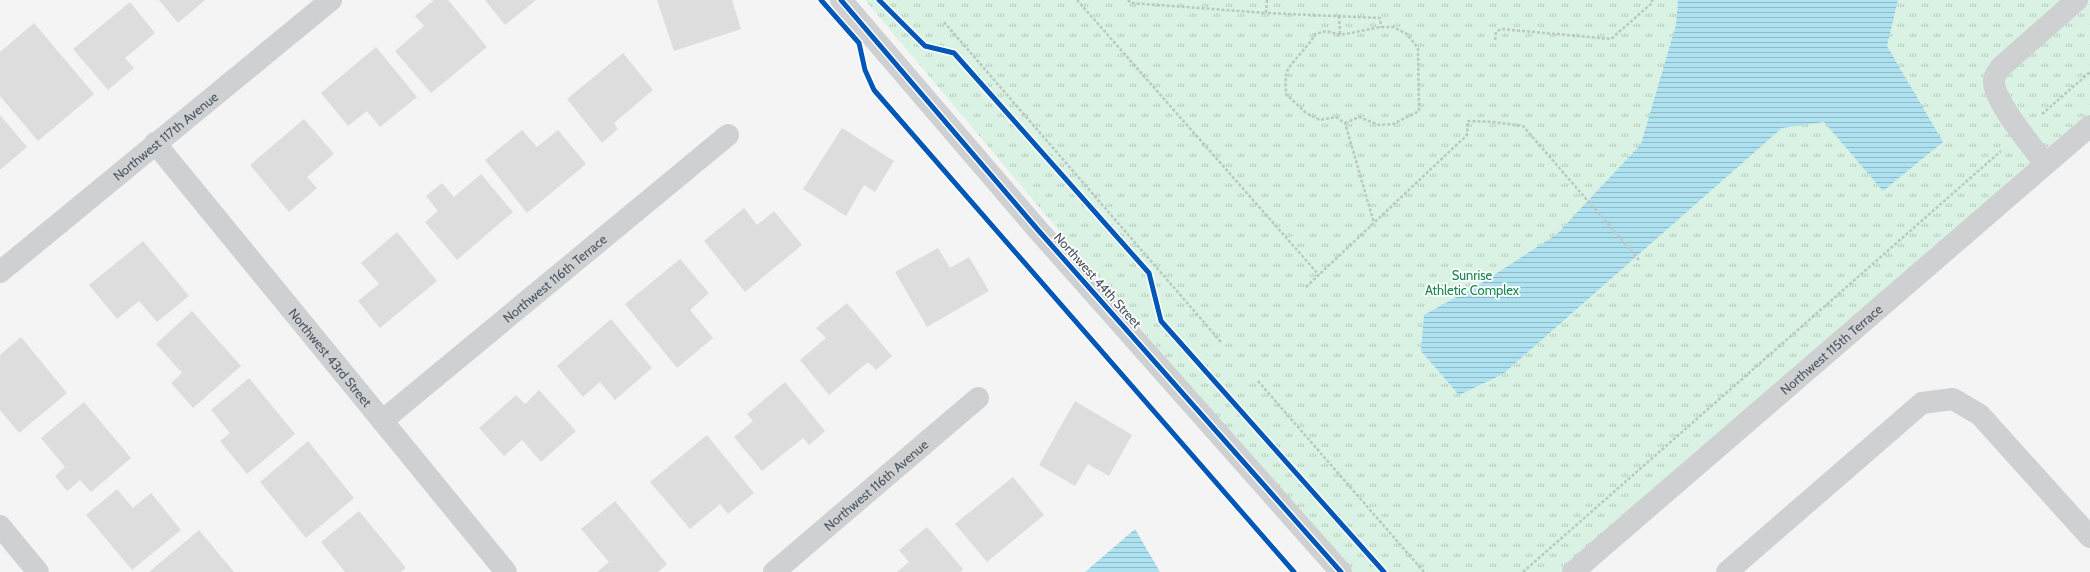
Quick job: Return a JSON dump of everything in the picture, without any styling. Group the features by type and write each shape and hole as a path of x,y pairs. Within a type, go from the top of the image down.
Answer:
{"street":[{"name":"Northwest 117th Avenue","path":"0,272 155,143 331,0"},
{"name":"Northwest 44th Street","path":"840,0 1038,230 1341,572"},
{"path":"2045,164 2000,102 1994,88 1994,79 2001,67 2077,0"},
{"name":"Northwest 115th Terrace","path":"1573,572 2090,126"},
{"name":"Northwest 116th Terrace","path":"382,421 728,135"},
{"name":"Northwest 43rd Street","path":"155,143 506,572"},
{"name":"Northwest 116th Avenue","path":"774,572 978,398"},
{"path":"1727,572 1922,403 1954,399 1980,415 2090,537"},
{"path":"0,526 38,572"}],"path":[{"path":"1077,0 1319,275"},
{"path":"1128,0 1131,3 1266,13 1380,18 1381,27"},
{"path":"1266,13 1267,0"},
{"path":"1494,40 1496,32 1502,29 1611,39 1652,3 1652,0"},
{"path":"1339,16 1340,35"},
{"path":"944,22 1221,342"},
{"path":"1345,123 1359,117 1379,125 1393,124 1419,111 1418,48 1407,34 1393,27 1381,27 1340,35 1326,31 1316,34 1286,74 1286,94 1306,113 1320,120 1336,117 1345,123 1374,222"},
{"path":"1523,572 2090,72"},
{"path":"1306,287 1467,135 1468,121 1494,122 1523,126 1639,260"},
{"path":"1258,381 1424,572"}],"green space":[{"name":"Sunrise Athletic Complex","path":"865,0 2090,0 2090,117 1570,572 1346,572"}],"water":[{"path":"1678,0 1898,0 1887,46 1943,142 1883,191 1824,122 1782,128 1503,374 1459,395 1421,351 1424,315 1480,284 1557,234 1641,144 1676,25"},
{"path":"1135,529 1160,572 1085,572"}],"building":[{"path":"159,0 205,0 178,23"},
{"path":"434,0 448,0 487,47 431,93 395,51 424,26 415,16"},
{"path":"485,0 536,0 505,25"},
{"path":"657,0 732,0 741,29 674,51"},
{"path":"130,2 155,33 125,58 134,68 108,90 73,49"},
{"path":"34,23 94,94 38,141 0,96 0,52"},
{"path":"376,47 417,97 380,127 367,111 348,126 321,93"},
{"path":"623,53 653,90 614,123 618,129 602,143 567,99"},
{"path":"0,115 27,147 0,170"},
{"path":"304,119 334,154 307,177 317,188 289,212 250,165"},
{"path":"842,128 894,161 875,192 864,185 846,216 803,189"},
{"path":"522,130 537,147 558,130 586,164 527,213 485,160"},
{"path":"481,174 513,212 457,260 425,222 438,211 426,196 442,183 454,197"},
{"path":"744,208 757,225 774,211 802,245 745,292 704,241"},
{"path":"397,232 437,281 380,328 358,301 379,284 361,263"},
{"path":"143,241 189,296 157,322 139,301 117,319 89,285"},
{"path":"938,248 950,268 969,257 989,291 927,327 895,272"},
{"path":"680,259 709,293 690,310 713,338 677,368 625,304"},
{"path":"847,303 892,356 876,370 868,362 829,395 800,360 826,338 816,328"},
{"path":"192,311 241,366 193,408 171,383 182,373 156,344"},
{"path":"611,319 652,368 615,400 600,382 583,397 557,366"},
{"path":"21,337 67,393 19,433 0,410 0,355"},
{"path":"249,378 295,434 247,474 220,441 230,433 211,410"},
{"path":"785,382 825,431 809,445 803,438 762,471 734,437 753,421 747,414"},
{"path":"539,390 576,431 541,462 522,440 504,456 479,428 516,395 525,404"},
{"path":"1075,401 1132,435 1109,476 1088,464 1075,486 1039,465"},
{"path":"84,402 131,458 91,492 80,480 67,491 55,476 65,467 41,438"},
{"path":"707,435 754,493 728,514 720,504 690,529 650,482"},
{"path":"308,441 354,498 306,538 260,482"},
{"path":"1013,477 1044,515 987,562 955,524"},
{"path":"117,489 133,508 151,493 181,530 132,570 86,515"},
{"path":"615,501 667,564 658,572 597,572 609,562 581,529"},
{"path":"359,511 406,568 401,572 345,572 321,542"},
{"path":"927,527 963,569 960,572 897,572 909,562 899,550"},
{"path":"199,530 234,572 149,572"}],"cycle path":[{"path":"821,0 859,43 865,70 874,90 1294,572"},
{"path":"841,0 1038,230 1341,572"},
{"path":"879,0 925,46 954,53 1149,273 1161,321 1384,572"}]}
